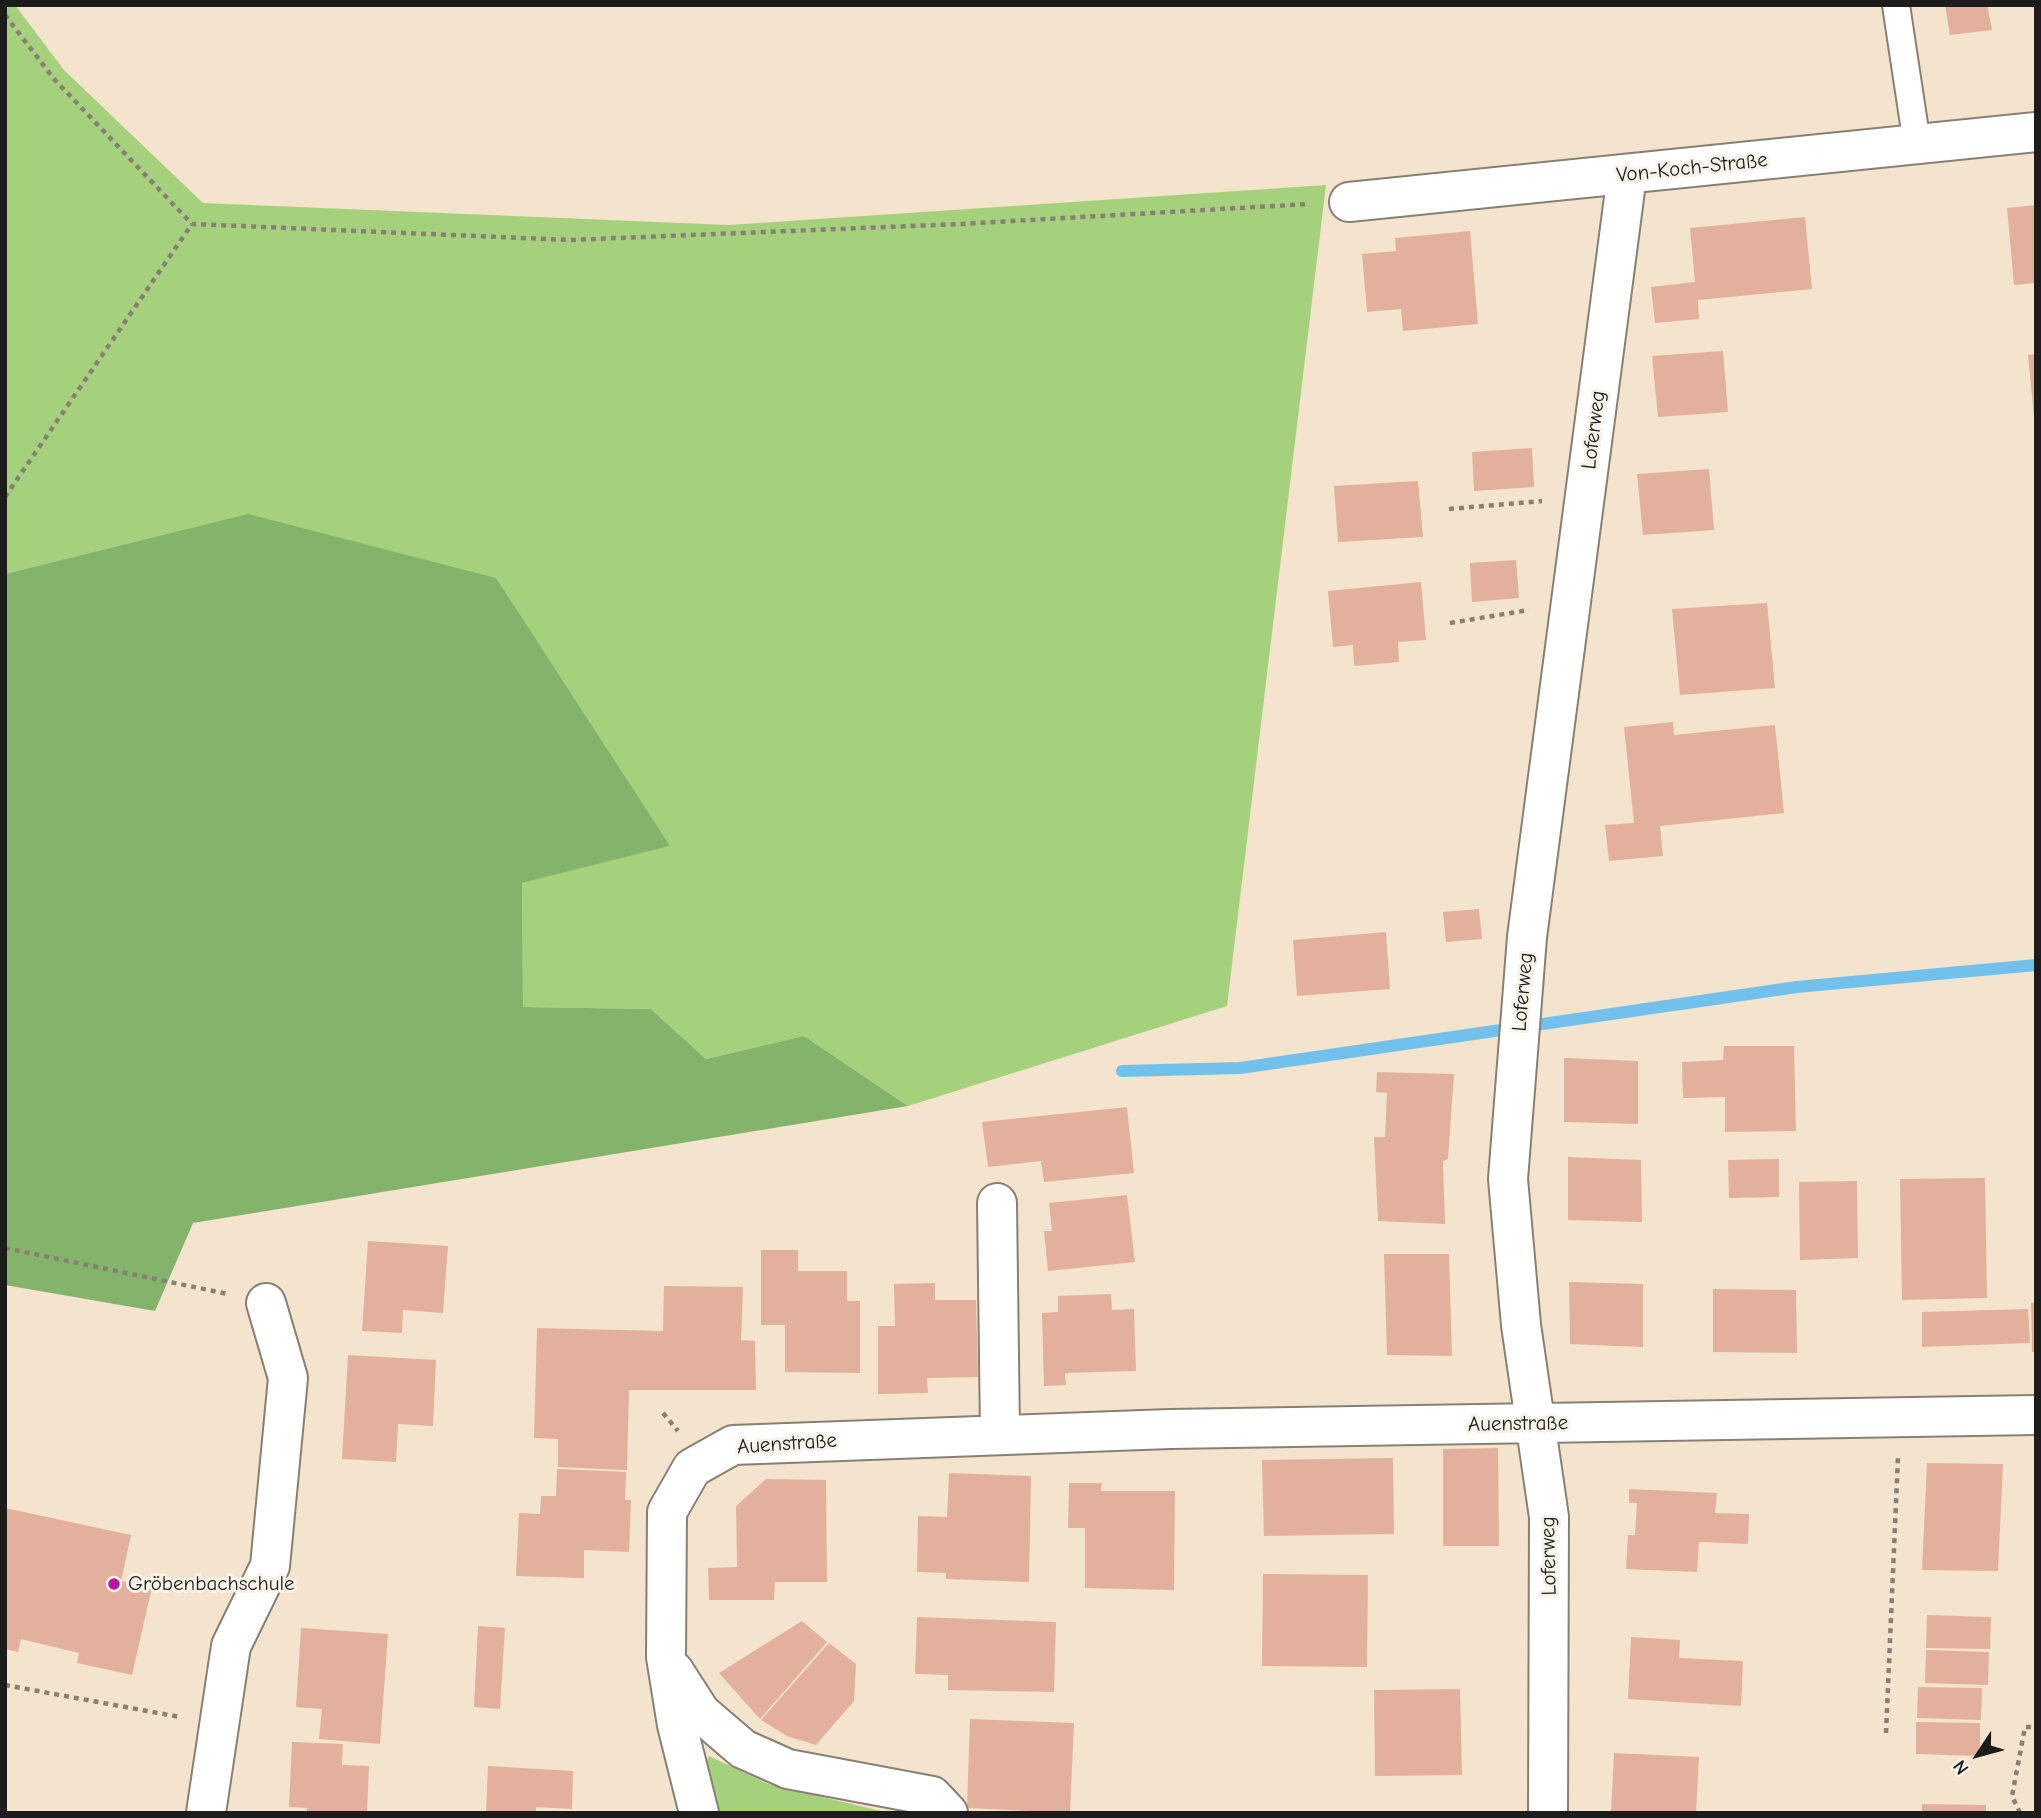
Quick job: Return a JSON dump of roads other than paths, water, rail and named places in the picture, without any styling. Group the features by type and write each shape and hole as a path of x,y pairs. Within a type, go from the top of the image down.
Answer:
{"street":[{"name":"Von-Koch-Straße","path":"1349,202 2036,132"},
{"name":"Loferweg","path":"1548,1813 1549,1517 1521,1325 1508,1179 1527,937 1627,175"},
{"path":"997,1203 1000,1434"},
{"path":"206,1813 231,1646 270,1566 288,1378 266,1303"},
{"name":"Auenstraße","path":"699,1813 677,1725 666,1657 667,1512 692,1468 733,1445 1000,1434 2036,1415"},
{"path":"666,1657 701,1713 743,1749 788,1769 932,1796 947,1813"}],"lane":[{"path":"1896,5 1917,144"}],"waterway":[{"path":"1122,1071 1240,1068 1797,987 2036,965"}],"place":[{"name":"Gröbenbachschule","path":"114,1584"}]}
